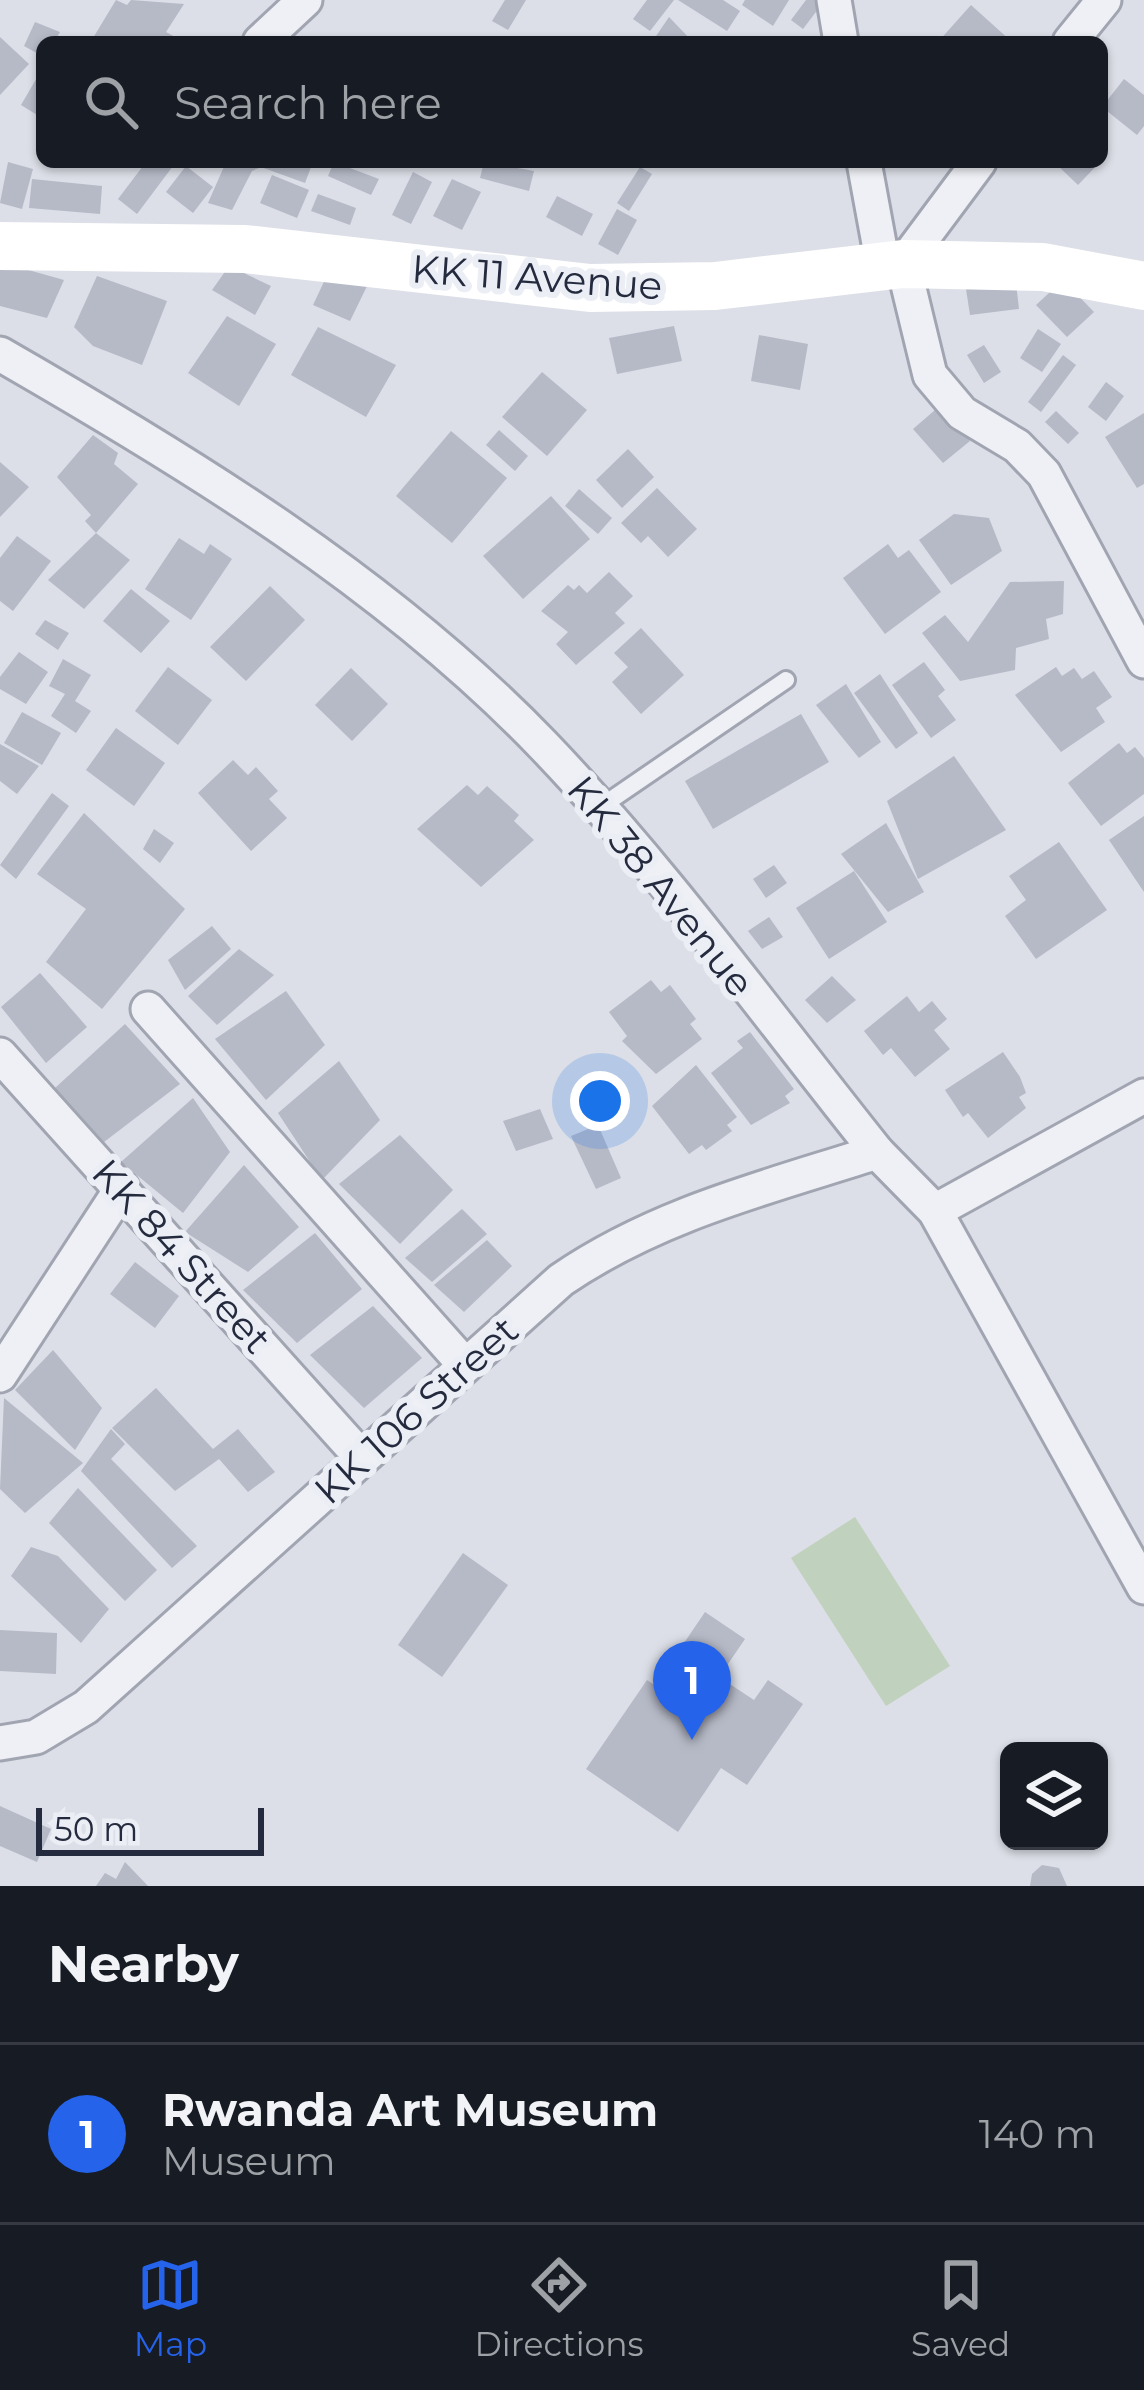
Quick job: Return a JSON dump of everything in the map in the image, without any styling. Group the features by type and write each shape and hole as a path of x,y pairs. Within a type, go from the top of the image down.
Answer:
{"main road":[{"name":"KK 11 Avenue","path":"0,246 245,249 590,288 660,290 893,264 1043,267 1144,286"}],"street":[{"path":"266,36 305,0"},
{"path":"834,0 840,36"},
{"path":"1075,36 1104,0"},
{"path":"866,168 930,375 962,413 1017,446 1044,474 1144,661"},
{"path":"893,264 974,168"},
{"name":"KK 38 Avenue","path":"0,354 181,460 366,589 460,667 599,808 878,1152 935,1211 1144,1587"},
{"path":"148,1010 465,1365"},
{"name":"KK 84 Street","path":"0,1055 362,1458"},
{"path":"935,1211 1144,1096"},
{"name":"KK 106 Street","path":"0,1743 36,1737 86,1708 561,1280 615,1243 673,1218 878,1152"},
{"path":"0,1375 122,1188"}],"lane":[{"path":"599,808 786,680"}],"green space":[{"path":"855,1517 950,1666 886,1706 791,1558"}],"building":[{"path":"116,0 127,5 131,0 184,4 166,32 173,36 94,36"},
{"path":"505,0 526,0 508,30 492,21"},
{"path":"647,0 674,0 650,31 633,19"},
{"path":"678,0 723,0 740,11 727,31"},
{"path":"745,0 789,0 773,26 742,5"},
{"path":"806,0 825,0 803,29 791,20"},
{"path":"971,5 1005,36 943,36"},
{"path":"669,17 687,36 656,36"},
{"path":"35,22 60,32 36,36 36,53 24,46"},
{"path":"0,37 29,64 0,95"},
{"path":"36,79 36,114 21,105"},
{"path":"1124,79 1144,95 1144,126 1137,135 1108,112 1108,99"},
{"path":"8,162 33,169 22,209 0,203"},
{"path":"141,168 172,168 137,214 118,199"},
{"path":"184,168 213,187 193,213 166,192"},
{"path":"223,168 259,168 252,171 232,210 208,203"},
{"path":"264,168 311,168 305,183"},
{"path":"331,168 350,168 379,179 371,195 328,176"},
{"path":"482,168 534,171 529,191 480,178"},
{"path":"639,168 652,174 629,211 617,203"},
{"path":"1060,168 1094,168 1078,185"},
{"path":"413,172 432,182 411,224 392,215"},
{"path":"272,175 309,190 297,218 260,203"},
{"path":"32,179 102,186 100,214 29,208"},
{"path":"452,179 481,192 462,230 433,216"},
{"path":"318,194 356,208 350,225 311,211"},
{"path":"557,196 593,214 582,236 546,217"},
{"path":"617,209 637,220 618,255 598,244"},
{"path":"0,262 64,280 47,318 0,306"},
{"path":"229,266 271,286 255,315 212,290"},
{"path":"330,269 369,282 350,321 313,305"},
{"path":"97,276 167,301 142,365 93,346 74,327"},
{"path":"1063,280 1094,312 1067,337 1036,305"},
{"path":"1016,283 1019,309 970,315 966,289"},
{"path":"227,316 276,344 239,406 188,373"},
{"path":"674,326 682,361 617,374 609,338"},
{"path":"318,327 396,365 366,417 291,375"},
{"path":"1038,329 1061,344 1042,372 1020,358"},
{"path":"759,335 808,344 800,390 751,381"},
{"path":"984,345 1001,372 984,383 967,355"},
{"path":"1063,355 1076,365 1041,412 1028,402"},
{"path":"542,372 587,410 547,456 502,417"},
{"path":"1106,382 1124,396 1106,421 1088,407"},
{"path":"942,404 970,441 943,463 913,429"},
{"path":"1056,411 1079,433 1068,444 1045,422"},
{"path":"1144,413 1144,484 1137,488 1105,437"},
{"path":"499,430 528,456 515,471 486,445"},
{"path":"451,431 507,478 452,543 396,496"},
{"path":"93,435 118,453 114,464 138,484 96,533 85,521 91,515 57,477"},
{"path":"628,449 654,477 622,508 596,480"},
{"path":"0,462 29,487 0,517"},
{"path":"657,488 697,529 668,557 648,536 641,543 621,523"},
{"path":"579,489 612,518 598,534 565,506"},
{"path":"551,496 590,539 523,599 483,556"},
{"path":"954,514 989,518 1002,551 951,585 919,540"},
{"path":"96,533 130,560 84,609 48,580"},
{"path":"17,536 51,561 13,611 0,601 0,558"},
{"path":"179,538 204,554 210,544 232,559 191,620 145,589"},
{"path":"888,544 898,558 909,550 941,592 885,634 843,578"},
{"path":"609,572 633,596 615,613 625,623 576,665 556,644 568,632 541,611 568,585 574,590 579,585 587,593"},
{"path":"1064,581 1063,614 1046,619 1049,639 1016,648 1015,670 960,681 922,633 945,615 968,642 1010,582"},
{"path":"270,586 305,620 246,681 210,647"},
{"path":"131,589 170,621 141,653 103,621"},
{"path":"45,620 69,633 58,650 35,634"},
{"path":"641,628 684,675 641,714 612,682 628,667 614,653"},
{"path":"19,652 48,672 26,704 0,689 0,677"},
{"path":"63,659 91,675 75,701 91,711 76,733 51,716 65,694 49,686"},
{"path":"924,662 945,690 938,696 956,720 931,738 892,685"},
{"path":"168,667 212,700 178,745 135,711"},
{"path":"1056,667 1062,676 1074,668 1082,679 1094,671 1112,697 1096,708 1105,722 1061,752 1015,695"},
{"path":"351,668 388,704 352,741 315,705"},
{"path":"880,674 918,733 896,749 854,693"},
{"path":"846,684 881,742 859,758 816,705"},
{"path":"22,712 61,733 42,765 4,743"},
{"path":"801,714 829,762 713,829 685,781"},
{"path":"116,728 165,763 134,806 86,770"},
{"path":"1119,743 1127,753 1135,747 1144,758 1144,794 1101,826 1068,783"},
{"path":"0,744 39,766 17,794 0,781"},
{"path":"954,756 1006,830 918,879 887,801"},
{"path":"233,760 248,775 256,767 278,791 269,799 287,818 251,851 198,793"},
{"path":"467,785 478,795 487,786 519,815 514,821 534,840 481,887 417,829"},
{"path":"52,793 69,806 16,879 0,865"},
{"path":"84,813 185,909 102,1009 46,962 86,909 37,874"},
{"path":"1144,816 1144,892 1109,840"},
{"path":"886,823 924,892 888,912 841,854"},
{"path":"154,829 174,843 160,863 143,849"},
{"path":"1059,842 1107,910 1036,959 1005,916 1026,900 1009,876"},
{"path":"774,865 787,883 766,898 753,879"},
{"path":"854,871 887,922 829,959 796,908"},
{"path":"769,917 783,937 762,949 748,931"},
{"path":"212,926 231,949 185,990 168,960"},
{"path":"239,949 274,975 217,1025 188,996"},
{"path":"40,973 87,1027 46,1063 1,1007"},
{"path":"832,976 856,1000 827,1023 805,1000"},
{"path":"651,980 661,992 670,985 696,1019 690,1024 702,1039 656,1074 622,1041 627,1036 609,1012"},
{"path":"286,991 325,1045 266,1100 215,1039"},
{"path":"907,996 919,1012 932,1001 947,1019 934,1030 950,1049 915,1077 891,1048 883,1055 864,1031"},
{"path":"125,1024 180,1084 104,1142 55,1088"},
{"path":"750,1032 794,1089 785,1096 790,1103 751,1125 711,1073 743,1048 737,1041"},
{"path":"1003,1052 1020,1077 1026,1093 1019,1097 1026,1108 988,1138 968,1113 963,1117 945,1090"},
{"path":"339,1061 380,1120 322,1180 278,1113"},
{"path":"696,1065 737,1117 727,1125 732,1131 706,1150 702,1145 689,1154 652,1106"},
{"path":"193,1098 230,1152 183,1213 121,1162"},
{"path":"540,1109 553,1139 516,1151 503,1121"},
{"path":"598,1125 621,1178 596,1189 571,1136"},
{"path":"400,1135 453,1190 400,1244 339,1184"},
{"path":"244,1165 299,1227 248,1272 185,1232"},
{"path":"462,1209 487,1234 432,1282 405,1258"},
{"path":"315,1233 362,1289 297,1343 243,1290"},
{"path":"487,1240 512,1266 464,1312 434,1285"},
{"path":"135,1262 179,1296 155,1328 110,1294"},
{"path":"373,1306 422,1358 364,1408 310,1355"},
{"path":"53,1350 102,1408 75,1450 15,1390"},
{"path":"156,1388 213,1449 238,1429 275,1472 248,1492 219,1459 175,1491 112,1428"},
{"path":"4,1398 83,1463 25,1513 0,1489"},
{"path":"111,1429 125,1444 111,1459 197,1546 172,1568 81,1471"},
{"path":"78,1488 157,1570 125,1601 49,1523"},
{"path":"31,1547 58,1556 109,1609 81,1643 11,1576"},
{"path":"463,1553 508,1585 442,1677 398,1645"},
{"path":"705,1612 745,1639 719,1677 680,1649"},
{"path":"0,1630 57,1633 56,1674 0,1671"},
{"path":"719,1677 754,1700 768,1680 803,1704 747,1785 721,1768 678,1832 586,1769 647,1680 695,1712"},
{"path":"0,1806 51,1829 37,1862 0,1846"},
{"path":"125,1862 148,1886 96,1886 105,1873 116,1879"},
{"path":"1042,1865 1059,1868 1067,1886 1030,1886 1032,1874"}],"place":[{"name":"Rwanda Art Museum","path":"692,1740"}]}
